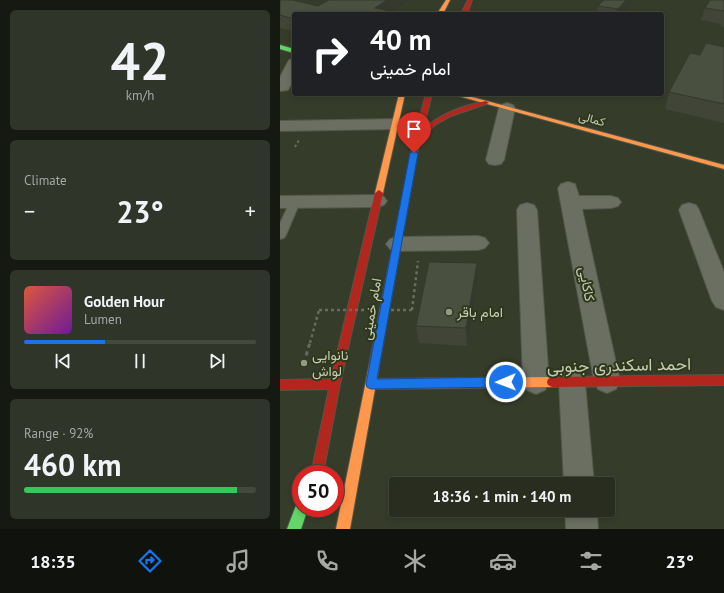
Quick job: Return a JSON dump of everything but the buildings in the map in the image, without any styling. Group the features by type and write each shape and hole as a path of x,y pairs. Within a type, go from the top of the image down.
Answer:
{"main road":[{"path":"441,12 448,0"},
{"path":"465,12 470,0"},
{"path":"280,47 292,50"},
{"name":"امام خمینی","path":"319,465 335,384 402,96"},
{"name":"امام خمینی","path":"343,529 417,138 428,96"},
{"name":"کمالی","path":"461,96 724,167"},
{"path":"417,138 430,124 446,113 472,105 486,103"},
{"name":"احمد اسکندری جنوبی","path":"371,384 724,380"},
{"path":"280,385 335,384"},
{"path":"355,514 356,460"},
{"path":"294,529 299,517"},
{"path":"306,522 307,517"}],"street":[{"path":"283,87 292,68"},
{"path":"495,160 506,108"},
{"path":"280,126 396,124"},
{"name":"کاکایی","path":"607,381 570,195 611,202"},
{"path":"287,202 378,201"},
{"path":"527,210 536,382"},
{"path":"689,210 724,301"},
{"path":"397,244 478,242"},
{"path":"572,382 579,477"},
{"path":"581,517 582,529"}],"lane":[{"path":"280,235 287,202"}],"path":[{"path":"311,338 319,310 412,310 419,257"}],"traffic: fast":[{"path":"280,47 292,50"},
{"path":"294,529 299,517"}],"traffic: slow":[{"path":"441,12 448,0"},
{"path":"379,193 402,96"},
{"path":"461,96 724,167"},
{"path":"343,529 374,366"},
{"path":"371,384 552,382"}],"traffic: jam":[{"path":"465,12 470,0"},
{"path":"374,366 417,138 428,96"},
{"path":"417,138 425,130 448,114 466,107 486,103"},
{"path":"319,465 335,384 379,193"},
{"path":"552,382 724,380"},
{"path":"280,385 335,384"}],"place":[{"name":"امام باقر","path":"449,312"},
{"name":"نانوایی لواش","path":"304,363"}],"route":[{"path":"414,153 371,384 506,382"}]}
